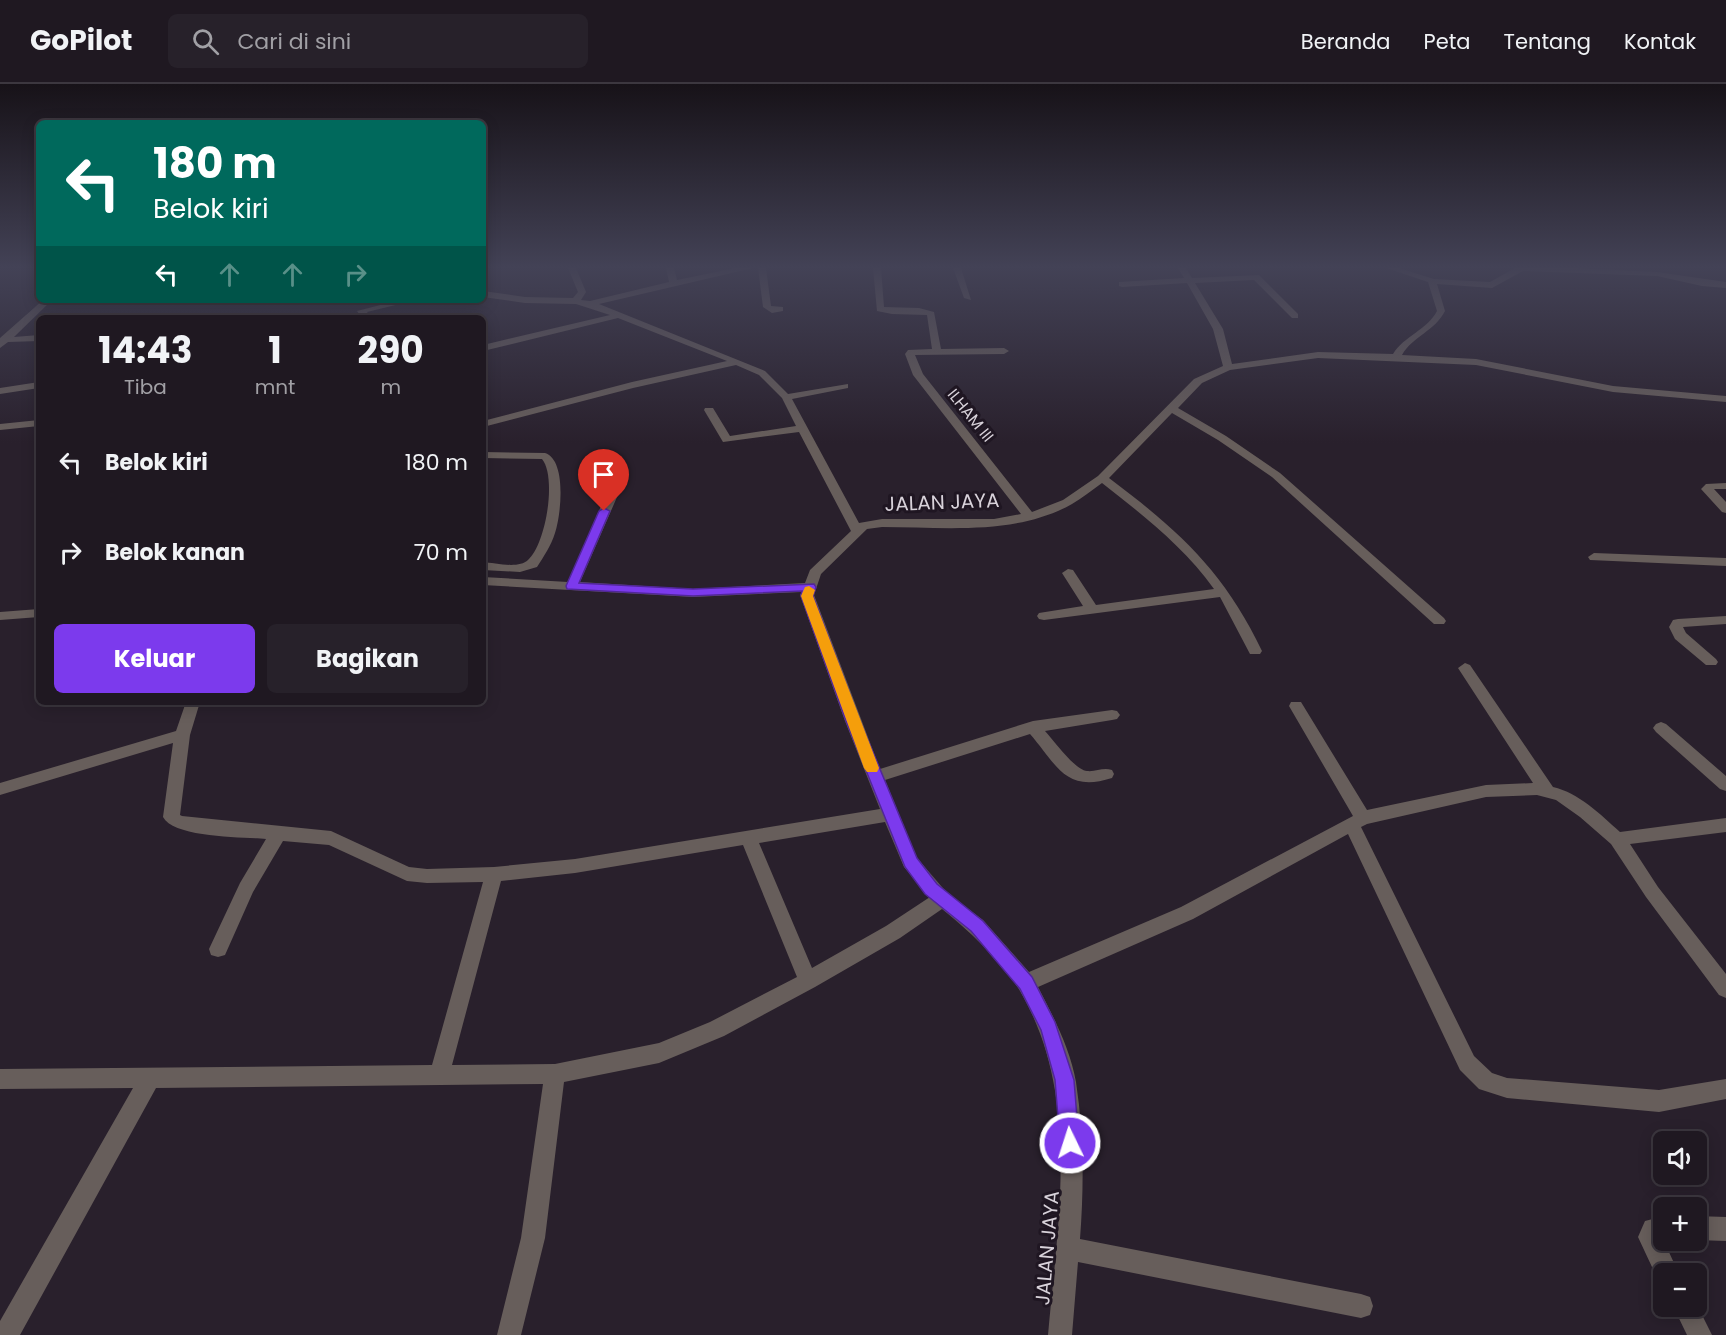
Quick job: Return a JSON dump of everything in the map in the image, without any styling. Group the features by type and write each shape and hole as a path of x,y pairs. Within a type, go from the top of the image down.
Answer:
{"street":[{"path":"2,342 19,326"},
{"path":"486,347 573,326"},
{"path":"486,581 693,593 810,587 815,573 857,530 786,397 762,374 738,362 647,326"},
{"path":"933,326 937,351"},
{"path":"1216,326 1228,367"},
{"path":"1396,357 1406,340 1428,326"},
{"path":"2,342 36,338"},
{"name":"ILHAM III","path":"1004,351 937,351 911,352 910,354 918,375 1029,516"},
{"name":"JALAN JAYA","path":"857,530 862,526 882,523 979,524 1029,516 1067,502 1101,478 1198,381 1228,367 1318,355 1476,362 1613,389 1726,399"},
{"path":"486,423 632,385 738,362"},
{"path":"0,391 36,385"},
{"path":"786,397 844,386"},
{"path":"1171,408 1222,438 1276,475 1439,621"},
{"path":"709,410 727,440 803,428"},
{"path":"0,427 36,423"},
{"path":"486,455 545,456 551,463 556,498 555,515 549,532 532,564 520,568 486,566"},
{"path":"1101,478 1158,520 1189,548 1244,622 1255,651"},
{"path":"572,586 618,481"},
{"path":"1726,486 1710,486 1707,489 1726,509"},
{"path":"1594,557 1726,562"},
{"path":"1068,573 1092,609"},
{"name":"JALAN JAYA","path":"810,587 807,596 875,777 910,862 942,899 977,926 1026,983 1049,1028 1065,1080 1073,1184 1060,1335"},
{"path":"1044,616 1222,592"},
{"path":"0,616 36,613"},
{"path":"1711,662 1680,636 1676,627 1678,623 1726,620"},
{"path":"1465,668 1547,791"},
{"path":"192,705 182,735 170,805 171,817 185,824 331,838 407,874 427,876 494,874 575,866 891,814"},
{"path":"1296,706 1357,821 1467,1063 1486,1082 1507,1088 1659,1101 1726,1089"},
{"path":"875,777 1034,727 1112,715"},
{"path":"1034,727 1075,775 1090,778 1106,774"},
{"path":"1661,728 1726,785"},
{"path":"0,789 182,735"},
{"path":"1026,983 1187,913 1357,821 1486,791 1547,791 1572,803 1617,839 1652,892 1726,988"},
{"path":"1617,839 1726,825"},
{"path":"218,949 246,888 279,833"},
{"path":"749,838 808,981"},
{"path":"439,1076 494,874"},
{"path":"0,1078 555,1074 658,1053 717,1029 808,981 893,932 942,899"},
{"path":"509,1335 532,1238 555,1074"},
{"path":"6,1335 150,1078"},
{"path":"1707,1228 1726,1229"},
{"path":"1653,1229 1650,1237 1653,1244"},
{"path":"1067,1248 1361,1306"},
{"path":"1691,1317 1700,1335"}],"slow traffic":[{"path":"809,590 807,596 872,768"}],"route":[{"path":"604,511 572,586 693,593 810,587 807,596 853,721 910,862 931,889 977,926 1026,983 1049,1028 1065,1080 1070,1143"}]}
